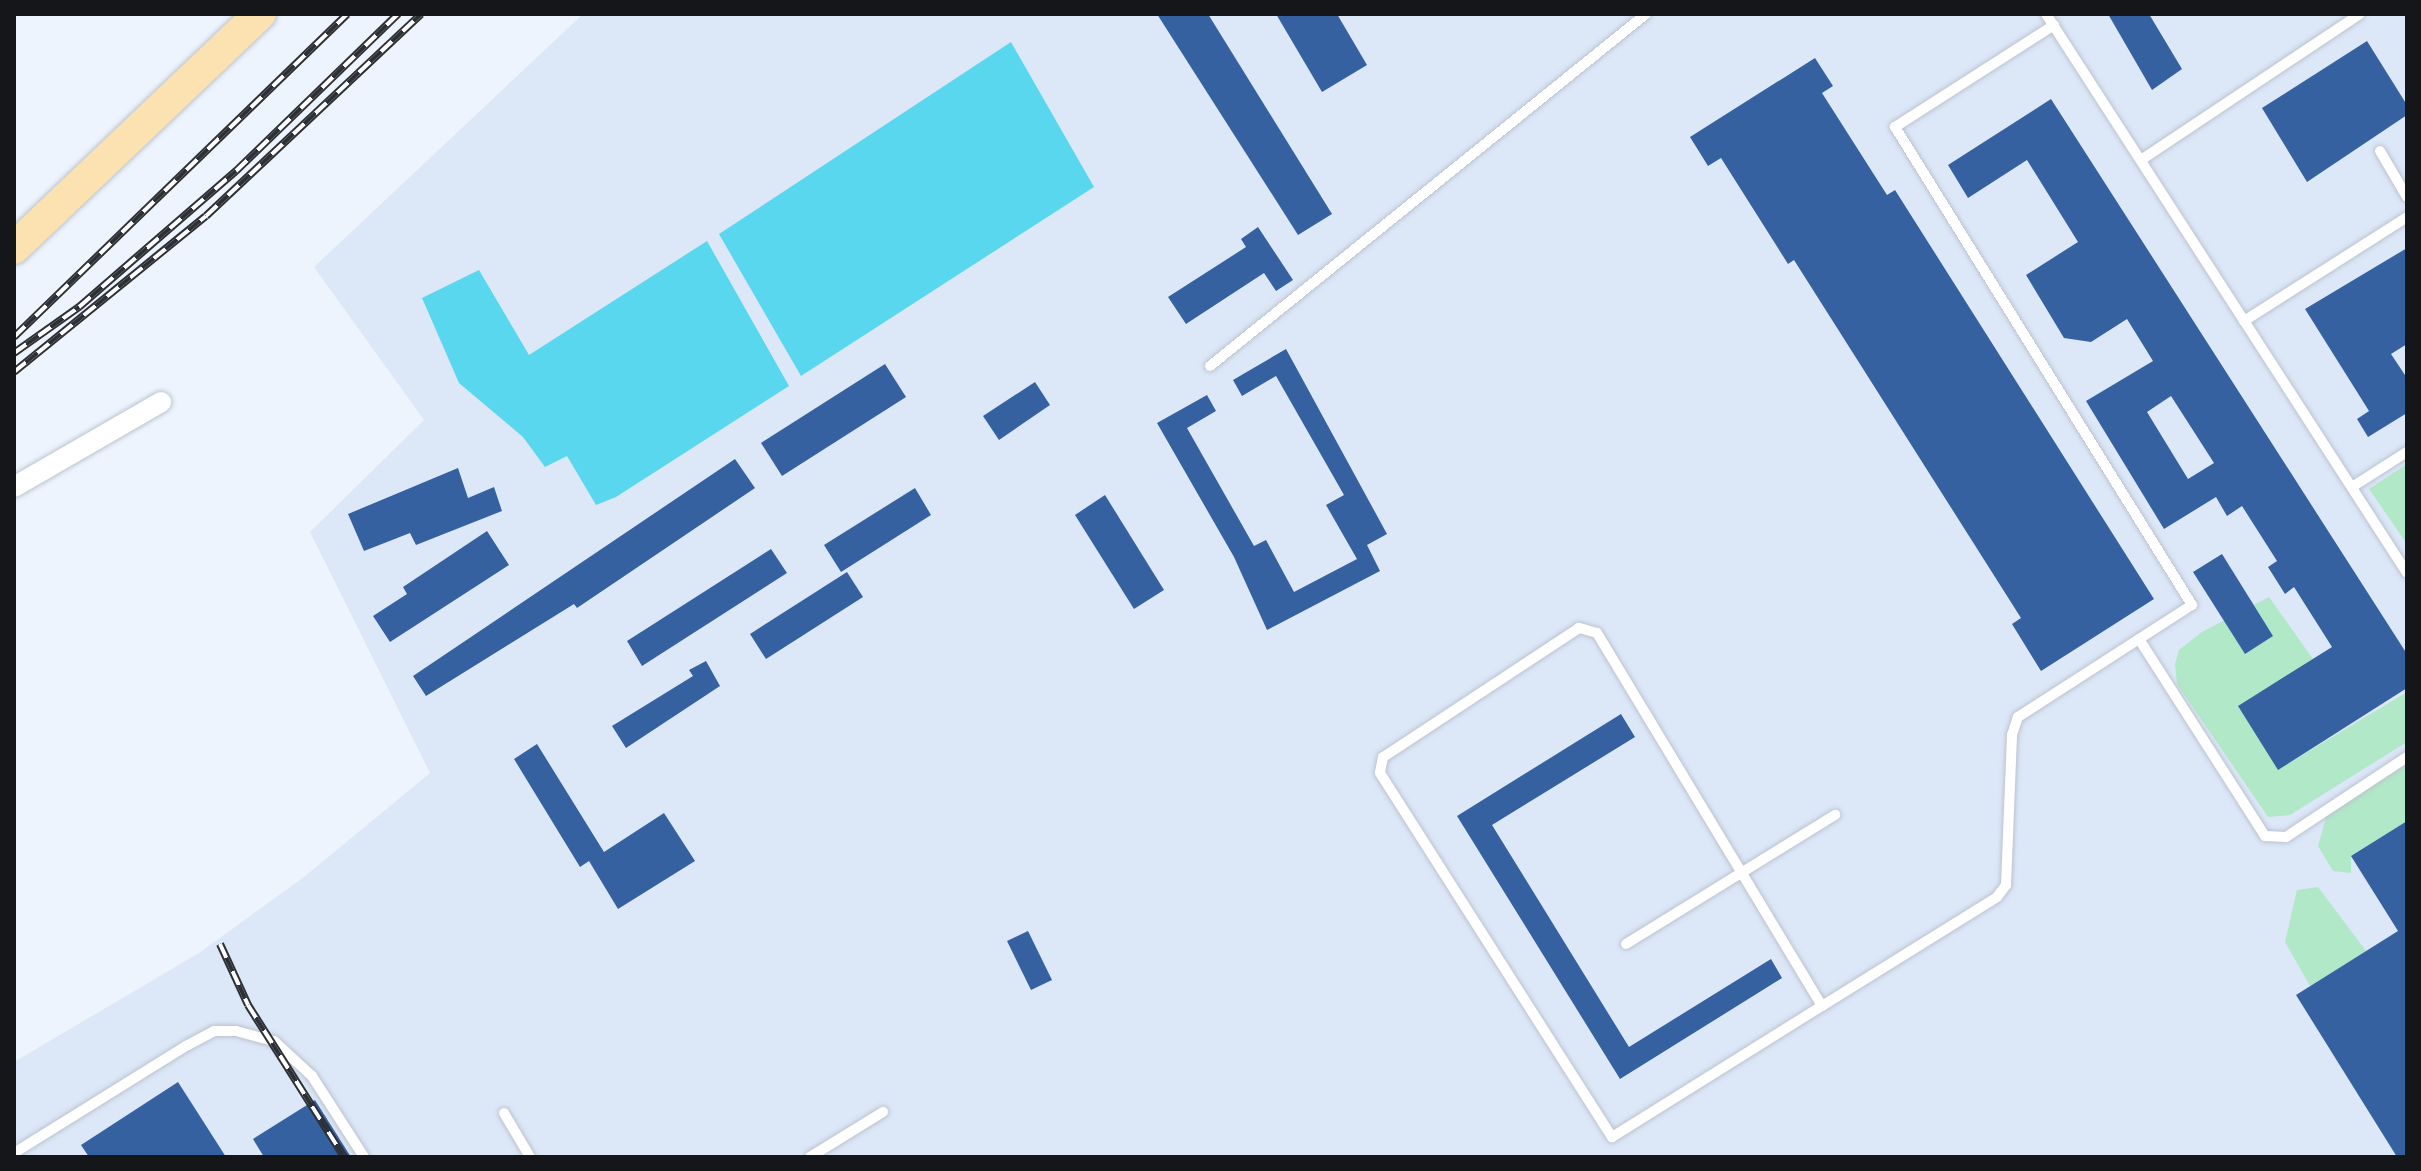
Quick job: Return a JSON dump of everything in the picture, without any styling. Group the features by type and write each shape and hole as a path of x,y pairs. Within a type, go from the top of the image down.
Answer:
{"main road":[{"path":"14,248 260,14"}],"street":[{"path":"14,487 161,402"}],"lane":[{"path":"1210,366 1646,14"},
{"path":"2046,14 2407,573"},
{"path":"2141,160 2360,14"},
{"path":"1822,1006 1597,633 1579,628 1383,757 1380,773 1612,1137 1997,897 2006,885 2012,735 2018,717 2192,605 1895,127 2054,25"},
{"path":"2380,151 2407,197"},
{"path":"2244,321 2407,217"},
{"path":"2352,487 2407,452"},
{"path":"2139,639 2265,836 2286,837 2407,757"},
{"path":"1626,944 1835,815"},
{"path":"14,1153 186,1046 214,1031 236,1031 274,1041 312,1076 364,1157"},
{"path":"810,1157 883,1112"},
{"path":"504,1113 530,1157"}],"shaded area":[{"path":"583,14 2407,14 2407,1157 14,1157 14,1062 199,953 304,877 430,773 310,532 424,420 314,267"}],"green space":[{"path":"2407,464 2407,544 2369,489"},
{"path":"2269,597 2313,659 2239,706 2279,769 2407,692 2407,742 2290,815 2268,817 2177,684 2175,664 2179,650 2202,632"},
{"path":"2407,764 2407,821 2351,856 2351,873 2333,871 2318,846 2327,814"},
{"path":"2318,887 2366,951 2310,986 2285,942 2297,890"}],"water":[{"path":"1011,42 1094,187 801,376 719,234"},
{"path":"707,241 789,386 616,497 596,505 567,456 545,467 523,437 459,383 422,298 479,270 529,355"}],"building":[{"path":"1157,14 1208,14 1332,214 1298,235"},
{"path":"1276,14 1337,14 1367,65 1322,92"},
{"path":"2108,14 2149,14 2182,69 2152,90"},
{"path":"2367,41 2407,105 2407,115 2307,182 2262,108"},
{"path":"1815,58 1833,86 1822,93 1887,195 1895,190 2154,599 2041,671 2012,624 2021,618 1794,260 1788,264 1721,158 1708,166 1690,137"},
{"path":"2051,99 2407,654 2407,688 2278,770 2238,706 2332,647 2294,587 2285,594 2268,567 2277,561 2242,506 2227,516 2216,497 2164,529 2086,401 2153,361 2127,319 2091,342 2064,338 2026,275 2078,242 2027,160 1968,198 1948,165","holes":["2171,396 2214,463 2188,479 2147,412"]},
{"path":"1258,227 1293,280 1276,291 1264,273 1186,324 1168,297 1246,247 1241,239"},
{"path":"2407,248 2407,344 2391,354 2407,378 2407,413 2368,437 2357,419 2369,411 2305,309"},
{"path":"1286,349 1387,534 1367,545 1380,571 1267,630 1234,557 1157,423 1207,395 1216,411 1187,428 1254,546 1266,540 1294,592 1357,559 1326,505 1344,495 1276,376 1242,396 1233,380"},
{"path":"885,364 906,397 782,476 761,443"},
{"path":"1035,382 1050,405 999,440 983,416"},
{"path":"735,459 755,488 577,608 574,604 426,696 413,676"},
{"path":"458,468 468,498 494,487 502,511 416,545 410,533 364,551 348,514"},
{"path":"915,488 931,515 841,572 824,545"},
{"path":"1105,495 1164,590 1134,609 1075,515"},
{"path":"487,531 509,565 390,642 373,616 407,594 403,587"},
{"path":"771,549 787,573 642,666 627,641"},
{"path":"2222,554 2273,636 2245,654 2193,572"},
{"path":"847,572 863,597 766,659 750,634"},
{"path":"706,661 720,686 626,748 612,726 693,676 689,670"},
{"path":"1621,714 1635,737 1492,825 1629,1047 1771,959 1782,978 1620,1079 1457,816"},
{"path":"537,744 604,852 664,813 695,861 618,909 589,861 580,867 514,759"},
{"path":"2407,821 2407,1157 2397,1157 2296,995 2398,931 2351,856"},
{"path":"1028,931 1052,980 1031,990 1007,941"},
{"path":"178,1082 226,1157 89,1157 81,1145"},
{"path":"315,1100 351,1157 264,1157 253,1139"}],"railway":[{"path":"14,337 347,14"},
{"path":"14,353 79,307 236,171 398,14"},
{"path":"14,372 206,216 421,14"},
{"path":"220,944 248,1005 344,1157"}]}
